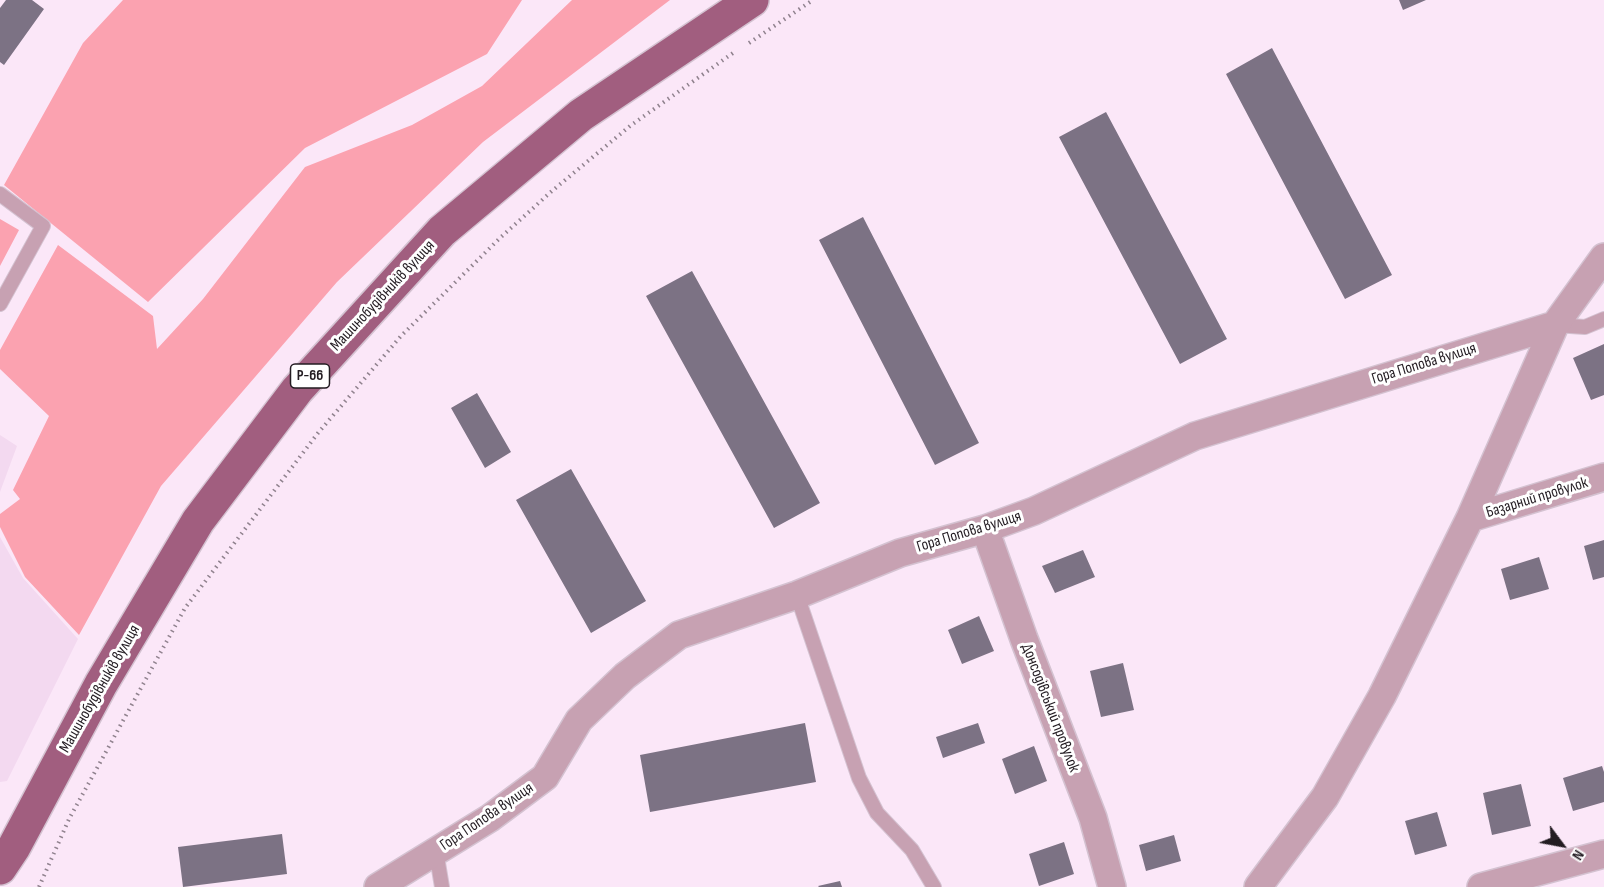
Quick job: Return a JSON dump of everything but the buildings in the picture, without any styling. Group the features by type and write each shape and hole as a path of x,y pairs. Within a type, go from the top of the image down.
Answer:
{"main road":[{"name":"Машинобудівників вулиця","path":"0,868 14,847 101,684 198,521 297,390 442,231 581,115 752,0"}],"street":[{"path":"1258,887 1325,797 1382,696 1470,518 1555,325 1604,257"},
{"name":"Гора Попова вулиця","path":"378,887 490,818 546,777 579,720 625,676 679,635 797,595 900,553 985,529 1034,511 1195,436 1555,325"},
{"name":"Базарний провулок","path":"1470,518 1604,477"},
{"name":"Донсодівський провулок","path":"985,529 1024,639 1093,818 1112,887"},
{"path":"1481,887 1604,854"}],"lane":[{"path":"0,194 43,226 0,304"},
{"path":"1555,325 1585,327 1604,319"},
{"path":"797,595 859,778 877,813 912,850 934,887"},
{"path":"435,851 442,887"}],"path":[{"path":"39,887 69,819 185,608 318,433 401,336 500,238 594,155 630,126 733,53 813,0"}],"shaded area":[{"path":"123,0 522,0 487,54 305,148 148,302 4,185 83,43"},
{"path":"572,0 670,0 483,142 337,282 161,486 79,635 25,577 0,527 0,514 20,499 13,490 49,416 0,369 0,350 58,245 153,316 157,349 203,299 305,167 412,125 482,86"},
{"path":"0,219 19,230 0,266"},
{"path":"0,435 17,446 0,492"},
{"path":"0,537 23,578 78,639 7,781 0,782"}]}
